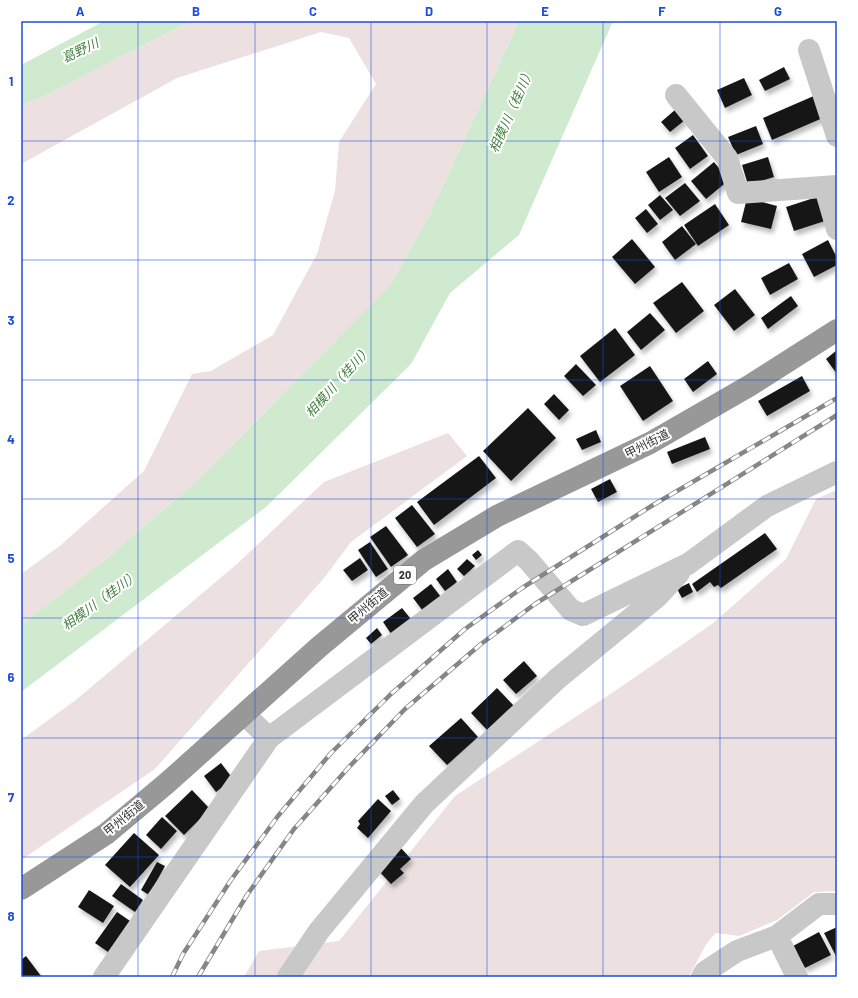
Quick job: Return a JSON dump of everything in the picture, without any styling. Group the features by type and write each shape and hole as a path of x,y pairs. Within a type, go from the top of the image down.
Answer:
{"highway":[{"name":"甲州街道","path":"21,889 106,834 319,647 424,560 497,516 656,440 750,386 837,330"}],"street":[{"path":"809,50 837,136"},
{"path":"676,95 727,158 738,193 831,187 837,229"},
{"path":"104,977 269,738 518,551 529,561 571,610 583,615 688,564 767,506 837,472"},
{"path":"288,977 319,931 424,804 557,679 657,597 688,564"},
{"path":"244,714 269,738"},
{"path":"702,977 705,972 737,951 776,936 819,904 837,904"},
{"path":"776,936 797,977"}],"shaded area":[{"path":"191,21 519,21 430,214 391,284 198,480 106,559 21,625 21,574 61,545 144,471 192,374 211,371 273,335 317,254 335,191 339,142 376,84 349,38 321,32 177,78 21,164 21,106 46,95"},
{"path":"448,433 467,456 351,542 324,578 155,769 21,860 21,740 77,699 237,564 324,482"},
{"path":"837,490 837,891 814,892 777,920 739,936 716,933 711,937 704,948 688,977 244,977 259,951 339,941 455,796 615,691 712,624 786,559 816,499"}],"water":[{"name":"葛野川","path":"104,21 191,21 46,95 21,106 21,65"},
{"name":"相模川（桂川）","path":"519,21 613,21 519,235 450,293 411,364 266,507 21,692 21,625 106,559 198,480 391,284 430,214"}],"building":[{"path":"784,67 790,79 765,91 759,80"},
{"path":"744,78 752,95 725,108 717,90"},
{"path":"816,95 825,117 772,140 763,118"},
{"path":"676,109 685,120 670,132 661,122"},
{"path":"756,126 763,144 736,155 728,137"},
{"path":"693,135 708,156 690,169 675,148"},
{"path":"669,157 682,177 659,192 646,172"},
{"path":"768,157 774,177 748,185 742,165"},
{"path":"714,162 729,180 706,199 691,181"},
{"path":"685,183 700,201 680,216 665,198"},
{"path":"660,195 673,210 660,220 648,205"},
{"path":"820,196 828,220 794,231 786,207"},
{"path":"747,198 777,206 771,229 741,222"},
{"path":"715,204 729,225 698,246 684,225"},
{"path":"646,209 658,224 647,233 635,218"},
{"path":"682,226 696,244 675,260 662,242"},
{"path":"632,239 655,267 635,284 612,257"},
{"path":"828,240 837,258 837,265 814,277 802,254"},
{"path":"789,263 798,279 770,295 761,278"},
{"path":"682,282 704,311 676,333 653,303"},
{"path":"735,289 755,315 734,331 714,305"},
{"path":"791,296 798,306 768,329 761,318"},
{"path":"650,313 665,330 641,350 627,332"},
{"path":"615,328 635,355 600,382 580,356"},
{"path":"837,350 837,374 826,359"},
{"path":"708,361 717,374 693,392 684,379"},
{"path":"576,364 596,385 583,396 564,376"},
{"path":"650,366 673,401 643,421 620,386"},
{"path":"802,376 810,391 767,416 758,401"},
{"path":"554,394 569,410 559,420 544,404"},
{"path":"528,408 556,438 511,481 483,451"},
{"path":"596,430 601,442 582,450 576,439"},
{"path":"705,437 710,449 672,464 667,452"},
{"path":"479,456 496,478 434,525 417,502"},
{"path":"610,479 617,492 598,502 591,489"},
{"path":"412,505 435,534 417,547 395,518"},
{"path":"386,526 408,555 391,567 370,537"},
{"path":"765,533 777,549 721,588 718,585 714,587 710,582 697,592 692,584"},
{"path":"370,542 388,569 376,577 358,550"},
{"path":"478,550 482,555 476,560 472,555"},
{"path":"360,558 368,570 352,581 343,570"},
{"path":"467,559 475,566 464,576 457,569"},
{"path":"448,569 457,582 445,591 436,579"},
{"path":"689,583 693,592 682,598 677,589"},
{"path":"431,584 441,597 423,611 413,598"},
{"path":"402,608 414,623 394,638 383,622"},
{"path":"377,628 382,635 371,644 366,638"},
{"path":"524,661 537,676 516,694 503,680"},
{"path":"497,688 514,706 488,731 471,713"},
{"path":"461,718 478,737 447,765 429,746"},
{"path":"221,763 233,779 216,792 204,776"},
{"path":"192,790 210,809 184,835 165,816"},
{"path":"393,790 400,799 392,805 385,796"},
{"path":"378,799 391,811 368,838 357,828 360,824 358,821"},
{"path":"162,817 177,831 161,849 146,835"},
{"path":"134,833 159,855 130,887 105,865"},
{"path":"400,847 411,859 400,869 404,873 391,884 376,868"},
{"path":"157,862 165,866 149,895 141,890"},
{"path":"121,884 143,900 135,912 112,896"},
{"path":"89,890 114,906 103,923 78,907"},
{"path":"117,912 133,923 111,954 95,943"},
{"path":"837,927 837,958 824,933"},
{"path":"819,932 831,955 805,968 793,946"},
{"path":"26,956 41,976 21,977 21,960"}],"railway":[{"path":"172,977 183,954 231,880 278,816 331,753 391,694 465,629 522,588 653,505 837,398"},
{"path":"198,977 247,895 294,829 349,767 405,709 481,644 535,604 837,415"}]}
